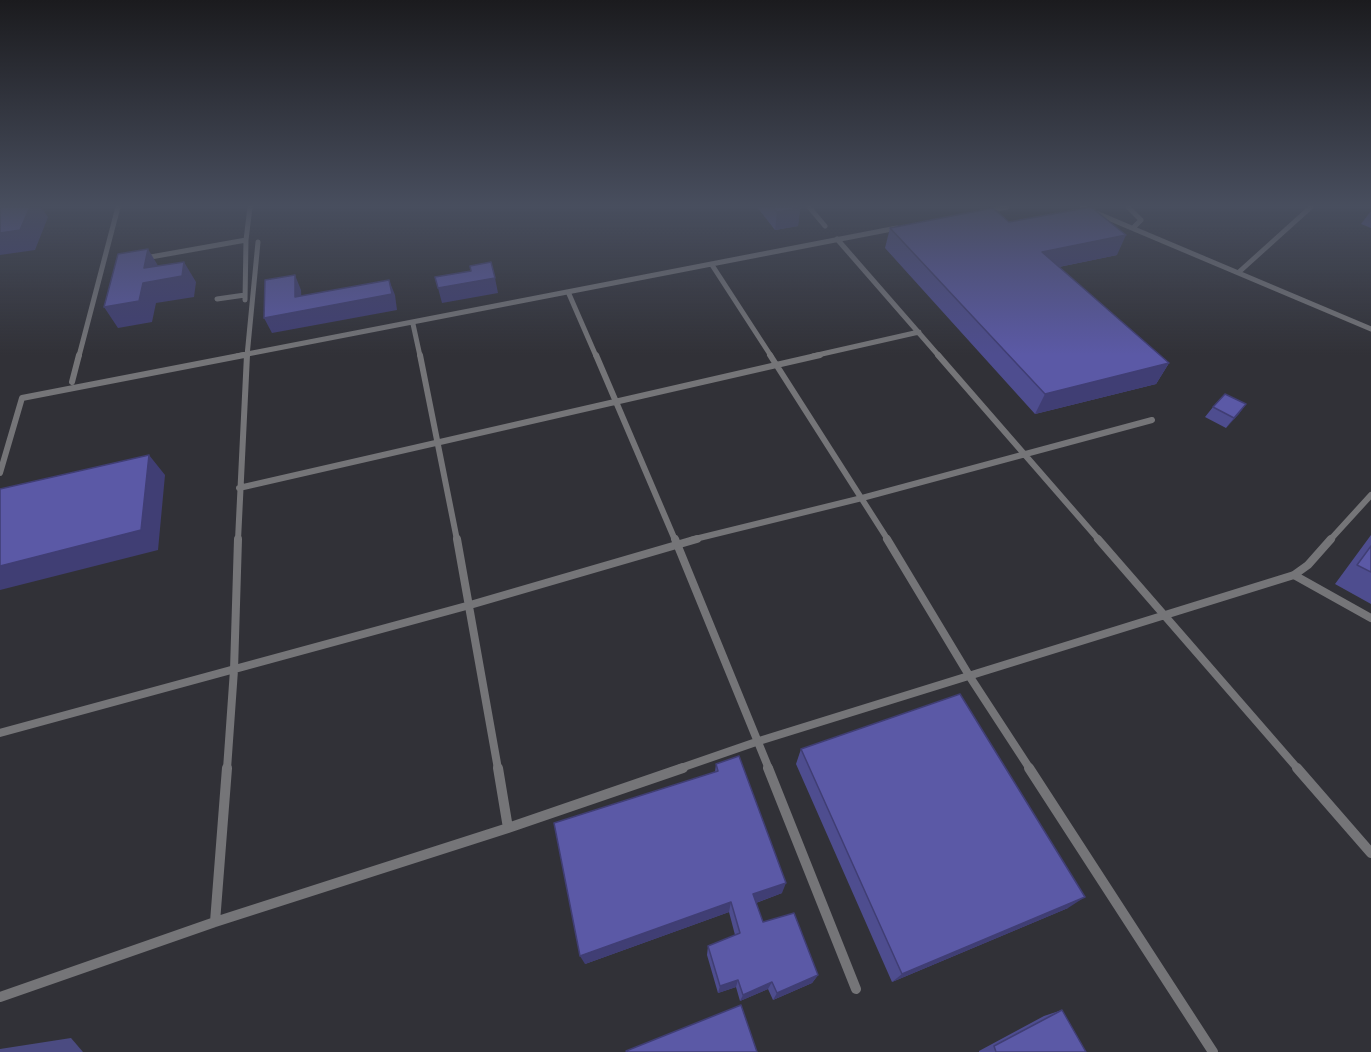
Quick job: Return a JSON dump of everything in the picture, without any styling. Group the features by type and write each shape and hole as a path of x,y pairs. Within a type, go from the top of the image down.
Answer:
{"lane":[{"path":"72,382 105,256"},
{"path":"136,260 157,256"},
{"path":"217,299 245,297 246,256"},
{"path":"215,922 234,670 239,488 247,355 257,256"},
{"path":"0,473 22,398 569,294 755,256"},
{"path":"852,256 1371,853"},
{"path":"1201,256 1371,329"},
{"path":"1239,272 1257,256"},
{"path":"103,265 114,263"},
{"path":"712,265 862,498 970,677 1213,1052"},
{"path":"569,294 759,741 856,989"},
{"path":"413,324 439,441 470,605 508,828"},
{"path":"239,488 919,332"},
{"path":"0,733 470,605 677,544 862,498 1152,420"},
{"path":"0,998 215,922 508,828 759,741 1294,575 1308,565 1371,495"},
{"path":"1294,575 1371,618"}],"shaded area":[{"path":"71,1038 83,1052 0,1052 0,1049"}],"building":[{"path":"117,256 147,256 144,268 184,262 182,276 143,283 139,301 104,307"},
{"path":"916,256 1047,256 1169,363 1045,394"},
{"path":"491,262 495,278 438,288 435,277 471,271 470,266"},
{"path":"295,275 295,297 389,280 392,294 264,318 265,280"},
{"path":"1225,394 1246,404 1234,418 1213,407"},
{"path":"149,455 141,530 0,566 0,489"},
{"path":"1371,546 1371,572 1357,565"},
{"path":"960,694 1085,897 902,974 801,749"},
{"path":"739,756 786,883 753,894 763,922 794,913 818,975 777,993 772,982 743,995 738,980 720,986 708,946 740,933 731,902 580,956 554,823 718,771 716,764"},
{"path":"741,1005 757,1052 626,1051"},
{"path":"1062,1010 1086,1052 996,1052 994,1046"}]}
